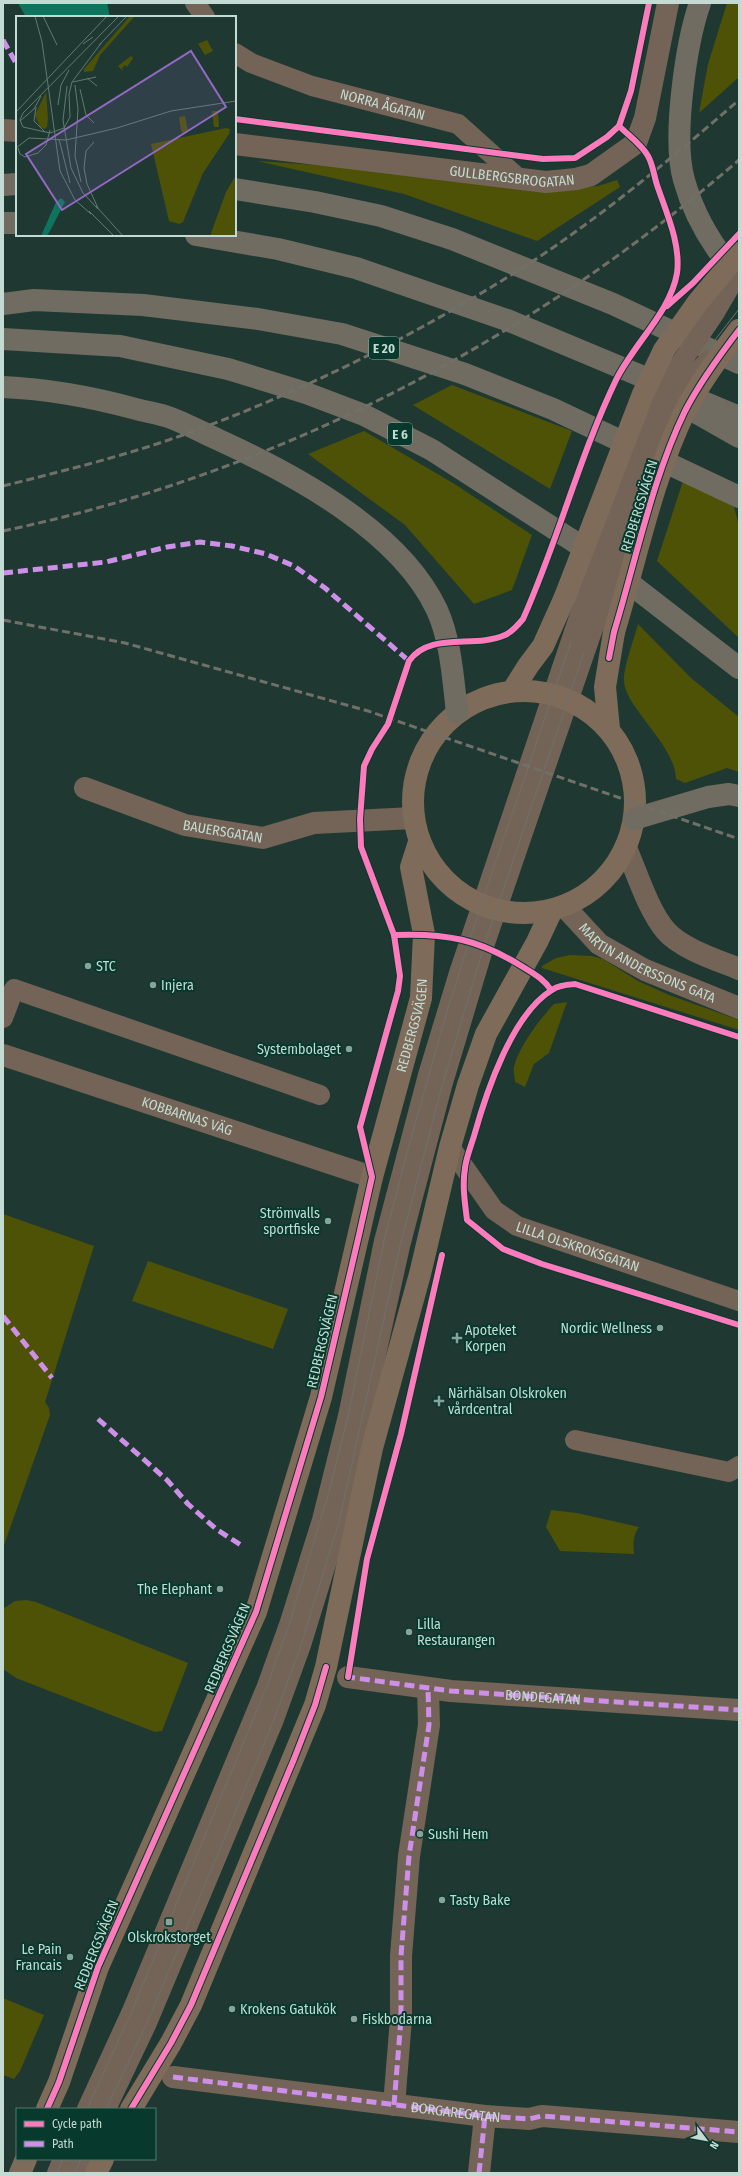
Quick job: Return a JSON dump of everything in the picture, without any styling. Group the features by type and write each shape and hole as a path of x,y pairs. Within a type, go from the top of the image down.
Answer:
{"highway":[{"path":"700,3 686,67 683,98 680,150 684,179 707,235 739,277"},
{"path":"3,185 16,184"},
{"path":"236,189 315,202 381,216 452,239 613,304 739,364"},
{"path":"3,223 16,222"},
{"path":"202,236 278,249 356,268 507,320 739,417"},
{"name":"E 20","path":"3,304 34,300 143,305 258,319 342,334 465,374 553,409 739,497"},
{"name":"E 6","path":"3,339 120,346 135,349 228,369 306,393 364,415 432,450 584,548 739,668"},
{"path":"604,360 739,437"},
{"path":"3,387 37,388 98,399 171,418 264,460 306,483 346,510 400,559 420,581 437,611 447,643 457,712"},
{"path":"634,819 708,797 729,794 739,796"}],"street":[{"name":"GULLBERGSBROGATAN","path":"236,144 517,177 546,182 576,179 591,175 636,143 645,118 668,3"},
{"path":"3,130 16,131"},
{"path":"513,690 543,646 556,619 642,394 664,350 698,302 739,253"},
{"name":"REDBERGSVÄGEN","path":"609,729 605,687 614,632 665,461 685,412 710,368 739,329"},
{"name":"REDBERGSVÄGEN","path":"513,690 561,696 588,710 609,729 620,744 634,781 636,800 634,819 626,848 612,871 590,892 558,908 522,913 489,907 459,893 442,878 429,861 419,842 413,818 412,800 416,775 424,751 438,730 457,712 483,697 513,690"},
{"name":"BAUERSGATAN","path":"85,788 185,825 263,838 314,822 413,818"},
{"name":"REDBERGSVÄGEN","path":"47,2108 59,2082 98,1967 256,1612 321,1396 372,1177 421,998 424,934 410,867 419,842"},
{"path":"626,848 650,904 666,931 694,951 739,969"},
{"path":"132,2108 171,2043 190,2005 315,1704 326,1667 372,1448 420,1274 450,1147 468,1085 486,1034 537,942 558,908"},
{"name":"MARTIN ANDERSSONS GATA","path":"558,908 598,944 645,970 739,1008"},
{"name":"KOBBARNAS VÄG","path":"3,1054 372,1177"},
{"name":"BONDEGATAN","path":"348,1677 451,1691 739,1710"},
{"path":"394,2105 401,2019 401,1956 409,1856 430,1725 428,1688"},
{"name":"BORGAREGATAN","path":"173,2077 485,2116 529,2119 542,2116 739,2132"},
{"path":"479,2173 485,2116"},
{"path":"20,2173 26,2160"},
{"path":"96,2173 102,2160"}],"lane":[{"path":"195,3 204,16"},
{"name":"NORRA ÅGATAN","path":"236,54 251,62 312,86 458,124 517,177"},
{"path":"87,2108 132,2011 267,1686 292,1618 322,1520 348,1416 381,1257 406,1156 454,987 489,907 561,696 581,637 636,452 650,420 674,373 714,314 739,271"},
{"path":"714,314 739,285"},
{"path":"581,637 665,426 688,382 739,329"},
{"path":"106,2108 150,2017 273,1722 301,1645 339,1522 382,1323 421,1162 463,1014 489,907"},
{"path":"3,1018 14,989 320,1094"},
{"name":"LILLA OLSKROKSGATAN","path":"450,1147 494,1210 517,1226 739,1301"},
{"path":"575,1440 729,1472 739,1466"},
{"path":"57,2173 63,2160"},
{"path":"75,2173 81,2160"}],"shaded area":[{"path":"18,3 107,3 110,16 25,16"},
{"path":"727,3 739,3 739,77 699,113 708,64"},
{"path":"257,161 421,172 573,187 598,186 617,180 620,187 537,241 404,194"},
{"path":"452,385 572,431 550,489 413,405"},
{"path":"364,431 453,483 532,535 512,590 474,604 405,525 308,454"},
{"path":"683,481 734,507 739,526 739,638 657,561"},
{"path":"638,624 691,678 739,717 739,772 727,768 685,783 676,779 673,766 667,753 626,691 624,680 625,668"},
{"path":"570,955 592,956 603,959 638,981 669,995 739,1020 739,1030 542,968 542,966 556,958"},
{"path":"567,1002 549,1053 534,1064 525,1087 515,1082 514,1069 520,1050 525,1042 554,1004"},
{"path":"3,1214 94,1246 45,1402 49,1408 50,1415 3,1548"},
{"path":"148,1261 288,1309 273,1349 132,1301"},
{"path":"551,1510 577,1513 639,1527 634,1540 634,1554 560,1551 546,1527"},
{"path":"27,1600 36,1602 188,1663 162,1731 155,1732 16,1678 3,1669 3,1609 15,1601"},
{"path":"3,1998 44,2015 20,2071 14,2079 3,2075"}],"tram line":[{"path":"87,2108 132,2011 267,1686 289,1625 330,1488 348,1416 384,1241 406,1156 448,1008 481,905 636,452 657,406 680,364 706,325 739,285"},
{"path":"106,2108 147,2023 273,1722 301,1645 339,1522 400,1246 442,1086 484,946 605,591 665,426 688,382 715,340 739,309"},
{"path":"57,2173 63,2160"},
{"path":"75,2173 81,2160"}],"railway":[{"path":"3,486 75,468 194,431 282,396 410,334 493,286 587,224 639,184 739,100"},
{"path":"3,531 105,506 204,474 301,436 395,392 485,342 573,287 658,226 739,160"},
{"path":"3,620 125,643 368,711 739,839"}],"marked path":[{"path":"3,40 16,63"},
{"path":"3,573 106,562 167,547 200,542 232,546 266,554 294,566 325,588 409,661"},
{"path":"3,1316 52,1378"},
{"path":"98,1419 167,1480 188,1504 216,1529 244,1547"},
{"path":"348,1674 348,1677 451,1691 739,1710"},
{"path":"394,2105 401,2019 401,1956 409,1856 429,1725 428,1688"},
{"path":"173,2077 485,2116 529,2119 542,2116 739,2132"},
{"path":"479,2173 485,2116"}],"cycle path":[{"path":"236,119 543,159 575,158 607,137 619,126 631,91 649,3"},
{"path":"47,2108 59,2082 98,1967 256,1612 321,1397 372,1177 360,1127 398,991 400,976 394,935 361,847 360,819 364,766 372,749 388,724 409,661 418,652 428,646 440,643 493,639 510,632 523,619 547,560 591,439 616,380 623,367 660,314 673,287 677,273 677,251 672,228 651,163 642,148 619,126"},
{"path":"667,306 693,283 739,234"},
{"path":"609,658 614,632 645,520 673,437 685,411 703,379 739,330"},
{"path":"394,935 430,935 462,940 476,944 507,958 535,974 551,990"},
{"path":"739,1037 575,984 555,988 538,1001 525,1017 502,1056 486,1098 469,1152 464,1175 464,1194 467,1220 503,1249 542,1264 739,1325"},
{"path":"348,1677 367,1559 401,1434 442,1255"},
{"path":"132,2108 171,2043 191,2005 294,1759 315,1705 326,1667"}],"place":[{"name":"STC","path":"88,966"},
{"name":"Injera","path":"153,985"},
{"name":"Systembolaget","path":"349,1049"},
{"name":"Strömvalls sportfiske","path":"328,1221"},
{"name":"Nordic Wellness","path":"660,1328"},
{"name":"Apoteket Korpen","path":"457,1338"},
{"name":"Närhälsan Olskroken vårdcentral","path":"439,1401"},
{"name":"The Elephant","path":"220,1589"},
{"name":"Lilla Restaurangen","path":"409,1632"},
{"name":"Sushi Hem","path":"420,1834"},
{"name":"Tasty Bake","path":"442,1900"},
{"name":"Olskrokstorget","path":"169,1922"},
{"name":"Le Pain Francais","path":"70,1957"},
{"name":"Krokens Gatukök","path":"232,2009"},
{"name":"Fiskbodarna","path":"354,2019"}]}
